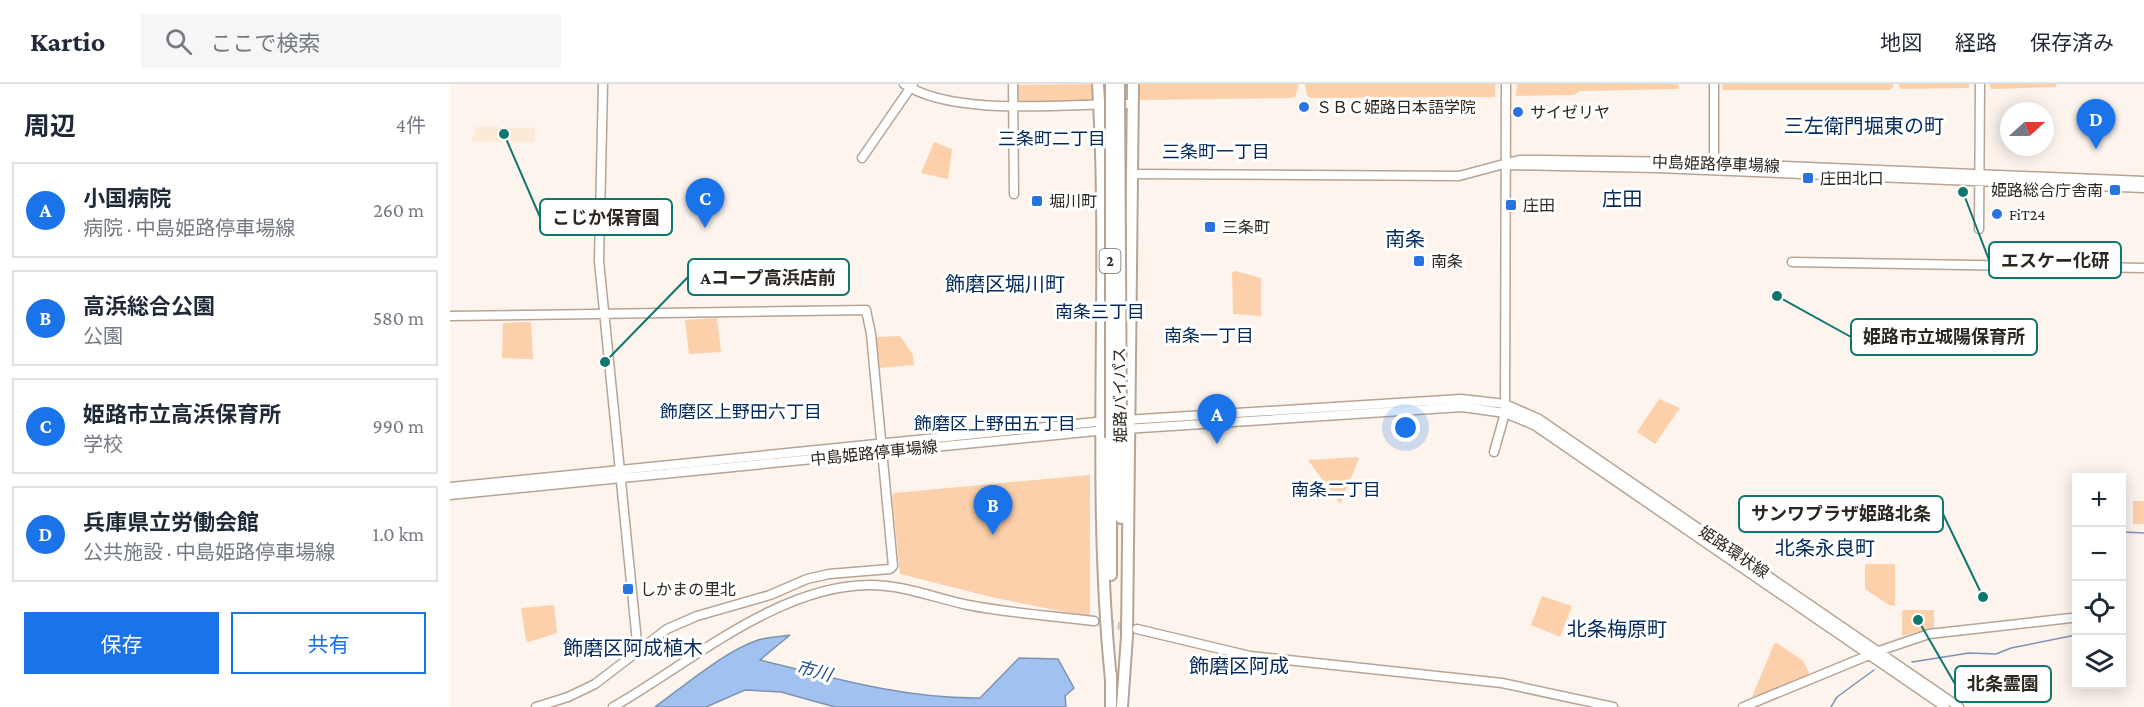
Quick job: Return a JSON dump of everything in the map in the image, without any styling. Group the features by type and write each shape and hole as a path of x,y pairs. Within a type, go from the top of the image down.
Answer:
{"highway":[{"path":"1098,84 1104,561 1116,643 1122,707"},
{"path":"1105,84 1110,143"},
{"name":"姫路バイパス","path":"1111,84 1110,143 1116,439"},
{"name":"姫路バイパス","path":"1116,643 1119,84"},
{"path":"1119,110 1124,84"},
{"path":"1111,707 1129,424 1133,84"},
{"path":"1099,593 1104,561"}],"street":[{"path":"603,84 598,217 604,314 638,652"},
{"path":"1013,84 1014,194"},
{"path":"1494,452 1505,409 1506,84"},
{"path":"1978,229 1980,84"},
{"path":"862,158 909,86 969,104 1012,105 1100,100 1133,104"},
{"path":"1714,88 1714,167"},
{"name":"中島姫路停車場線","path":"1132,174 1459,176 1520,160 1542,160 2144,181"},
{"name":"中島姫路停車場線","path":"1980,177 2144,188"},
{"path":"1792,262 2144,268"},
{"path":"450,316 673,315 866,310 871,334 894,562 890,569 828,574 807,579 770,595 697,616 667,629 595,684 568,697 536,707"},
{"name":"中島姫路停車場線","path":"450,488 619,474 1101,426 1461,399 1505,409"},
{"name":"姫路環状線","path":"1505,409 1534,425 1959,707"},
{"name":"中島姫路停車場線","path":"450,495 619,474"},
{"path":"613,707 724,638 782,607 838,589 868,585 899,587 967,604 1094,621"},
{"path":"1743,707 1875,653 1929,634 2071,618"},
{"path":"1137,629 1250,656 1502,682 1613,707"},
{"name":"姫路環状線","path":"1875,653 1945,707"}],"shaded area":[{"path":"1093,84 1094,101 1020,102 1016,98 1016,85"},
{"path":"1139,84 1299,84 1295,97 1290,98 1139,100"},
{"path":"1305,84 1499,84 1495,85 1495,97 1311,98 1307,96"},
{"path":"1513,84 1678,84 1679,89 1580,91 1574,95 1516,96 1517,85"},
{"path":"1722,84 1893,84 1893,87 1890,90 1723,90"},
{"path":"1898,84 1969,84 1969,88 1901,89"},
{"path":"1989,84 2056,84 2056,87 1991,89"},
{"path":"476,127 535,128 534,142 472,141"},
{"path":"934,142 952,149 948,179 921,173"},
{"path":"1235,271 1261,278 1261,316 1233,314 1232,273"},
{"path":"717,318 721,352 689,354 685,320"},
{"path":"531,322 533,359 502,358 503,323"},
{"path":"900,336 913,355 914,365 878,368 876,337"},
{"path":"1659,399 1680,408 1655,444 1637,432"},
{"path":"1357,457 1359,459 1340,504 1308,460"},
{"path":"1090,475 1090,617 995,598 900,574 892,496 894,493"},
{"path":"2133,501 2144,501 2144,524 2133,524"},
{"path":"1865,564 1895,564 1895,606 1889,605 1865,589"},
{"path":"1542,596 1572,606 1560,637 1531,625"},
{"path":"554,605 557,633 529,642 526,640 521,608"},
{"path":"1904,610 1934,610 1934,628 1902,636 1902,612"},
{"path":"1777,643 1803,661 1809,672 1806,679 1752,697 1774,644"}],"water":[{"path":"790,635 760,660 897,691 980,698 1019,658 1058,659 1074,688 1065,696 1066,707 835,707 781,692 745,690 706,707 655,707 705,670 745,645 766,638"}],"waterway":[{"path":"2126,532 2144,533"},
{"path":"1912,662 1969,653 1996,654 2011,648 2076,635"},
{"path":"1831,707 1837,697 1874,670"}],"tunnel":[{"path":"1094,621 1137,629"}],"place":[{"name":"ＳＢＣ姫路日本語学院","path":"1304,107"},
{"name":"サイゼリヤ","path":"1518,112"},
{"name":"こじか保育園","path":"504,134"},
{"name":"兵庫県立労働会館","path":"2096,149"},
{"name":"庄田北口","path":"1808,178"},
{"name":"姫路総合庁舎南","path":"2115,190"},
{"name":"エスケー化研","path":"1963,192"},
{"name":"堀川町","path":"1037,201"},
{"name":"庄田","path":"1511,205"},
{"name":"FiT24","path":"1997,214"},
{"name":"三条町","path":"1210,227"},
{"name":"姫路市立高浜保育所","path":"705,228"},
{"name":"南条","path":"1419,261"},
{"name":"姫路市立城陽保育所","path":"1777,296"},
{"name":"Aコープ高浜店前","path":"605,362"},
{"name":"小国病院","path":"1217,444"},
{"name":"高浜総合公園","path":"993,535"},
{"name":"しかまの里北","path":"628,589"},
{"name":"サンワプラザ姫路北条","path":"1983,597"},
{"name":"北条霊園","path":"1918,620"}],"district":[{"name":"三左衛門堀東の町","path":"1864,126"},
{"name":"三条町二丁目","path":"1052,139"},
{"name":"三条町一丁目","path":"1216,152"},
{"name":"庄田","path":"1622,199"},
{"name":"南条","path":"1405,239"},
{"name":"飾磨区堀川町","path":"1005,284"},
{"name":"南条三丁目","path":"1100,312"},
{"name":"南条一丁目","path":"1209,336"},
{"name":"飾磨区上野田六丁目","path":"741,412"},
{"name":"飾磨区上野田五丁目","path":"995,424"},
{"name":"南条二丁目","path":"1336,490"},
{"name":"北条永良町","path":"1825,548"},
{"name":"北条梅原町","path":"1617,629"},
{"name":"飾磨区阿成植木","path":"633,648"},
{"name":"飾磨区阿成","path":"1239,666"}],"water label":[{"name":"市川","path":"814,671"}]}
